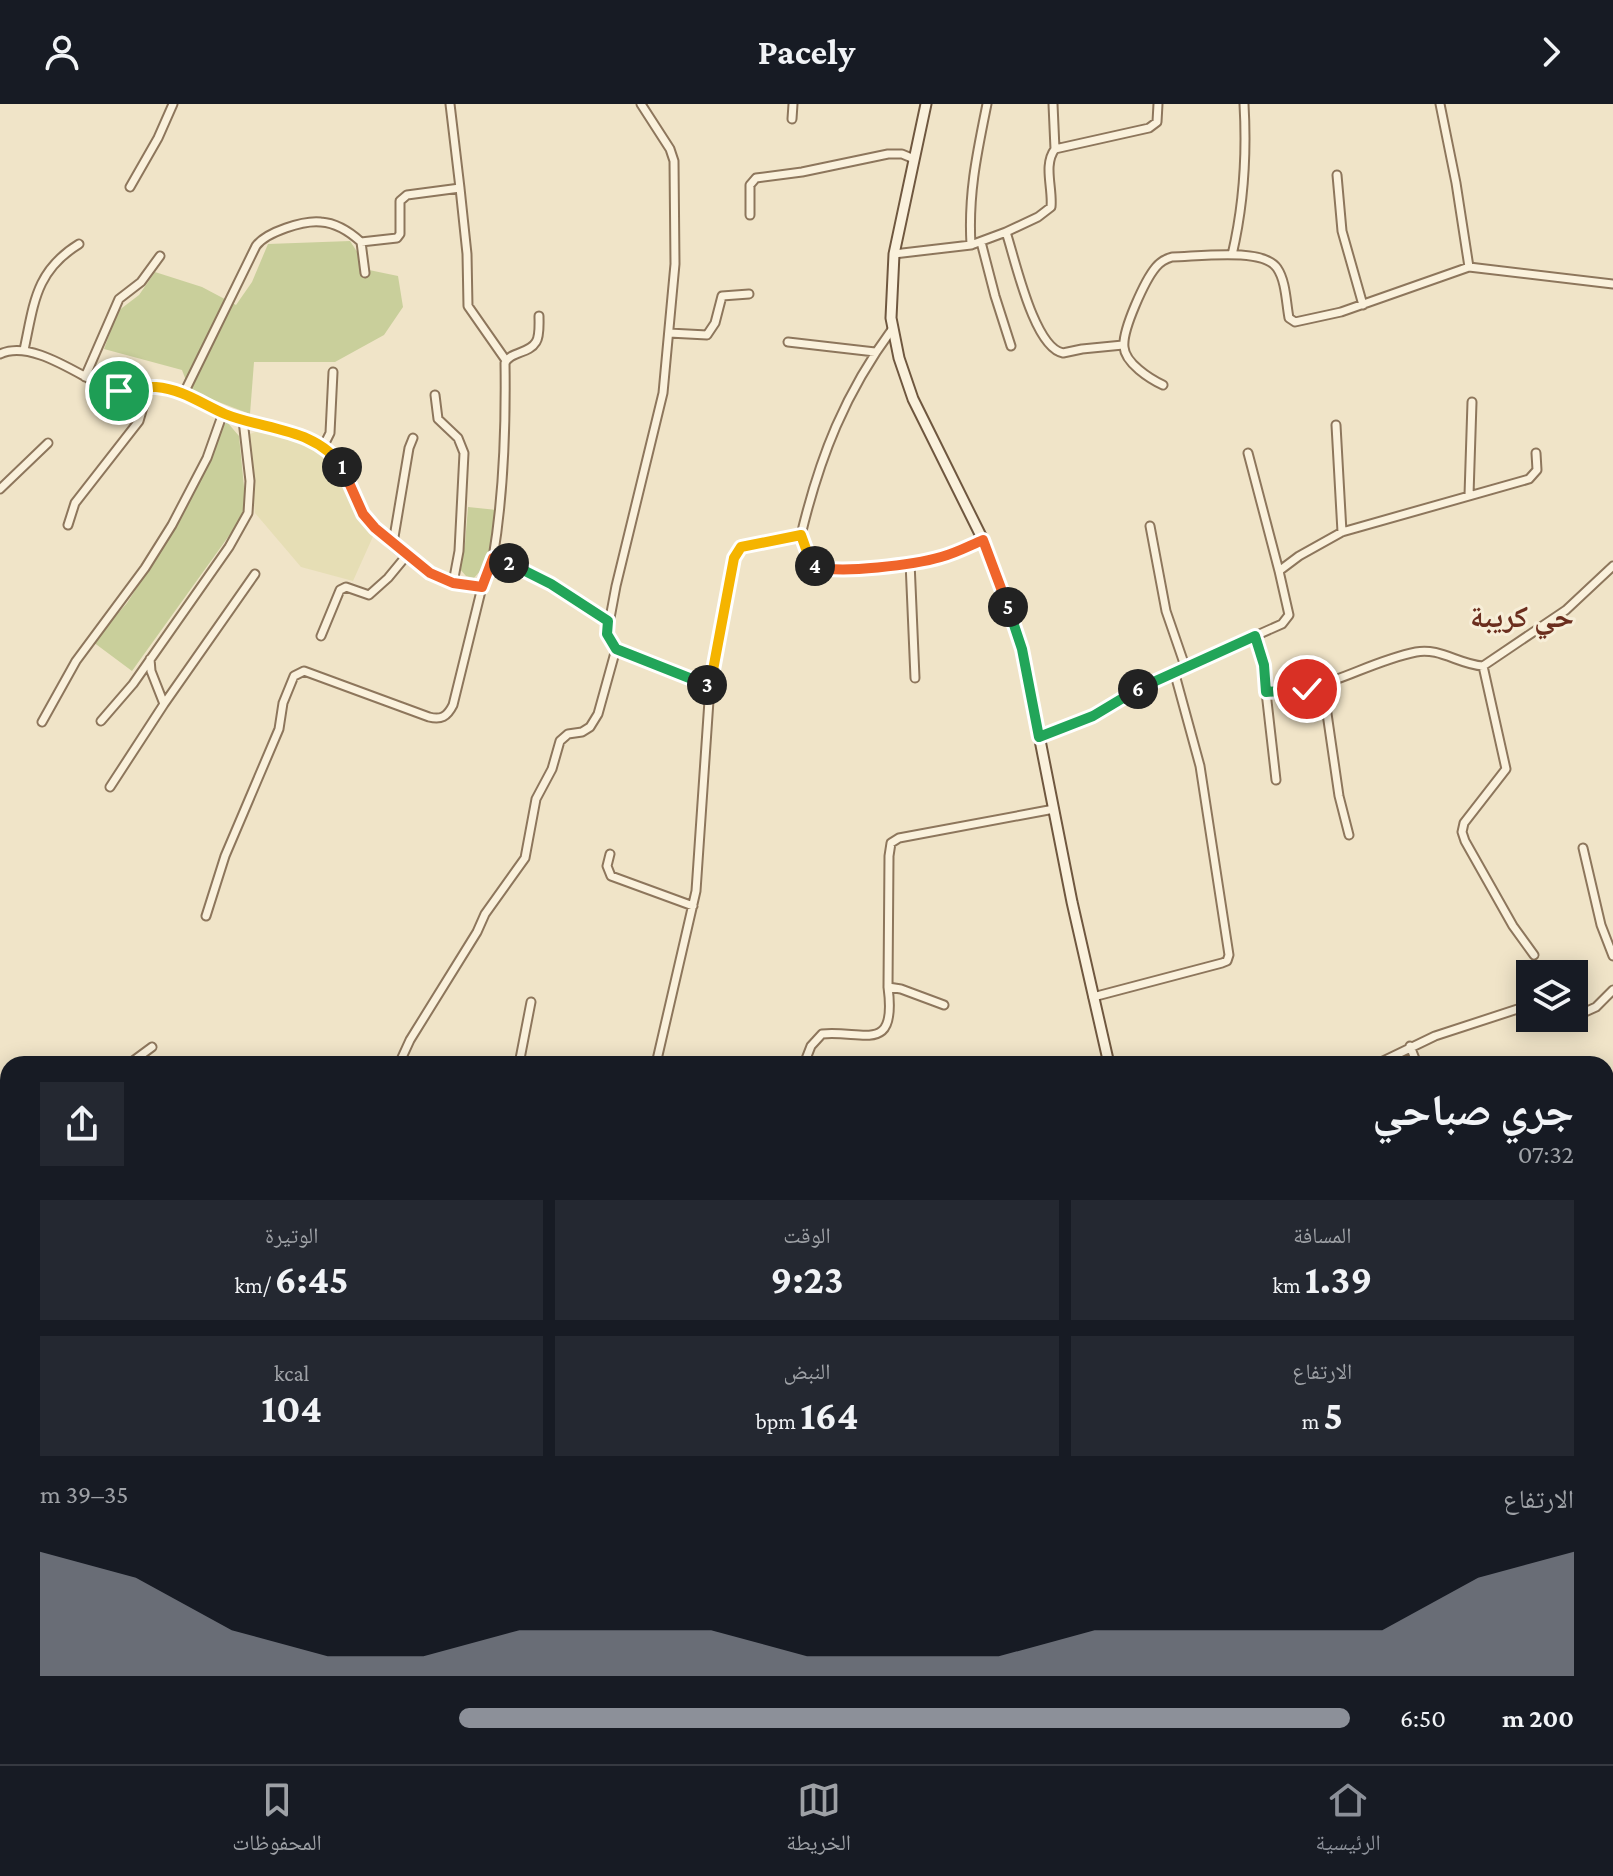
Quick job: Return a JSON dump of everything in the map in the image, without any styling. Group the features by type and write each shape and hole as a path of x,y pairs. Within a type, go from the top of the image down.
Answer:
{"main road":[{"path":"926,104 894,254 891,295 893,328 909,389 983,540 1022,649 1107,1056"}],"street":[{"path":"130,187 173,104"},
{"path":"206,916 225,856 279,729 283,703 294,676 304,671 439,719 445,717 453,705 482,587 493,558 502,504 506,447 505,359 468,306 467,254 450,104"},
{"path":"641,104 670,149 674,161 675,264 663,393 607,634 616,649 710,686"},
{"path":"792,119 793,104"},
{"path":"971,245 969,208 972,179 987,104"},
{"path":"894,254 971,245 1038,217 1051,207 1049,166 1055,149 1053,104"},
{"path":"1055,149 1149,128 1157,122 1158,104"},
{"path":"1232,255 1247,161 1244,104"},
{"path":"1440,104 1469,267"},
{"path":"750,215 750,185 756,178 888,154 902,154 914,159"},
{"path":"1337,175 1342,231 1363,305"},
{"path":"184,393 262,239 318,221 335,225 361,242 397,238 400,234 400,201 407,195 460,188"},
{"path":"1006,232 1029,306 1052,348 1063,353 1123,345"},
{"path":"361,242 365,273"},
{"path":"981,242 1011,346"},
{"path":"24,350 42,280 62,254 79,244"},
{"path":"1163,385 1138,367 1123,345 1131,319 1158,264 1172,257 1232,255 1270,261 1277,268 1291,321 1341,312 1469,267 1613,284"},
{"path":"85,377 119,299 141,282 160,256"},
{"path":"669,333 707,335 715,323 722,296 749,294"},
{"path":"505,359 535,344 539,316"},
{"path":"893,328 847,399 813,483 801,535 810,560 818,568 862,569 940,558 983,540"},
{"path":"788,342 875,352"},
{"path":"0,354 24,350 119,391 149,387 184,393 223,413 274,427 323,447 345,471 363,514 393,543 430,573 453,583 482,587"},
{"path":"323,447 330,433 333,372"},
{"path":"68,525 75,503 139,421 149,387"},
{"path":"435,395 438,419 458,438 464,453 461,536 453,583"},
{"path":"1469,495 1472,402"},
{"path":"42,722 76,661 145,568 172,525 207,458 223,413"},
{"path":"101,721 124,696 229,547 248,513 250,481 243,420"},
{"path":"1336,425 1342,532"},
{"path":"393,543 413,438"},
{"path":"0,489 48,443"},
{"path":"1039,737 1093,716 1174,671 1282,624 1289,615 1248,453"},
{"path":"1279,571 1342,532 1529,479 1537,470 1536,453"},
{"path":"1150,526 1166,611 1185,666"},
{"path":"658,1056 693,906 710,686 737,551 745,545 801,535"},
{"path":"321,636 340,590 346,587 369,595 407,555"},
{"path":"493,558 551,584 608,621"},
{"path":"910,562 915,678"},
{"path":"1266,692 1323,686 1420,651 1483,666 1566,610 1613,566"},
{"path":"110,787 255,574"},
{"path":"1255,636 1264,665 1276,780"},
{"path":"403,1056 485,914 525,858 536,799 552,769 560,741 568,734 582,732 594,721 616,649"},
{"path":"150,658 151,671 164,704"},
{"path":"1483,666 1506,769 1464,823 1462,832 1495,896 1534,955"},
{"path":"1093,997 1222,963 1227,961 1229,955 1200,766 1174,671"},
{"path":"1323,686 1339,796 1349,835"},
{"path":"807,1056 822,1034 868,1037 884,1028 890,1019 889,856 893,840 1054,809"},
{"path":"1583,848 1601,925 1613,956"},
{"path":"610,854 607,866 611,876 693,906"},
{"path":"888,987 944,1005"},
{"path":"1588,1011 1613,990"},
{"path":"521,1056 531,1002"},
{"path":"1392,1056 1410,1046 1516,1010"},
{"path":"1410,1046 1414,1056"},
{"path":"140,1056 152,1047"}],"shaded area":[{"path":"280,431 317,445 339,465 359,513 375,532 353,581 301,567 255,513 247,444 250,434"}],"green space":[{"path":"350,241 369,270 398,276 403,307 384,335 335,362 254,362 250,414 190,391 182,370 104,349 118,311 139,295 155,272 202,287 236,305 252,282 268,244"},
{"path":"227,422 239,436 246,507 241,519 132,671 93,642 127,603 176,527 186,500 204,472 219,429"},
{"path":"468,507 497,510 487,563 474,578 466,576 459,568 465,544"}],"district":[{"name":"حي كريبة","path":"1522,617"}],"route":[{"path":"119,391 156,387 184,393 230,416 304,437 337,459 363,514 375,528 430,573 453,583 482,587 493,558 509,563 551,584 608,621 607,634 616,649 710,686 737,551 745,545 801,535 813,565 829,570 862,569 940,558 983,540 1022,649 1039,737 1093,716 1154,681 1255,636 1264,665 1266,692 1307,689"}]}
